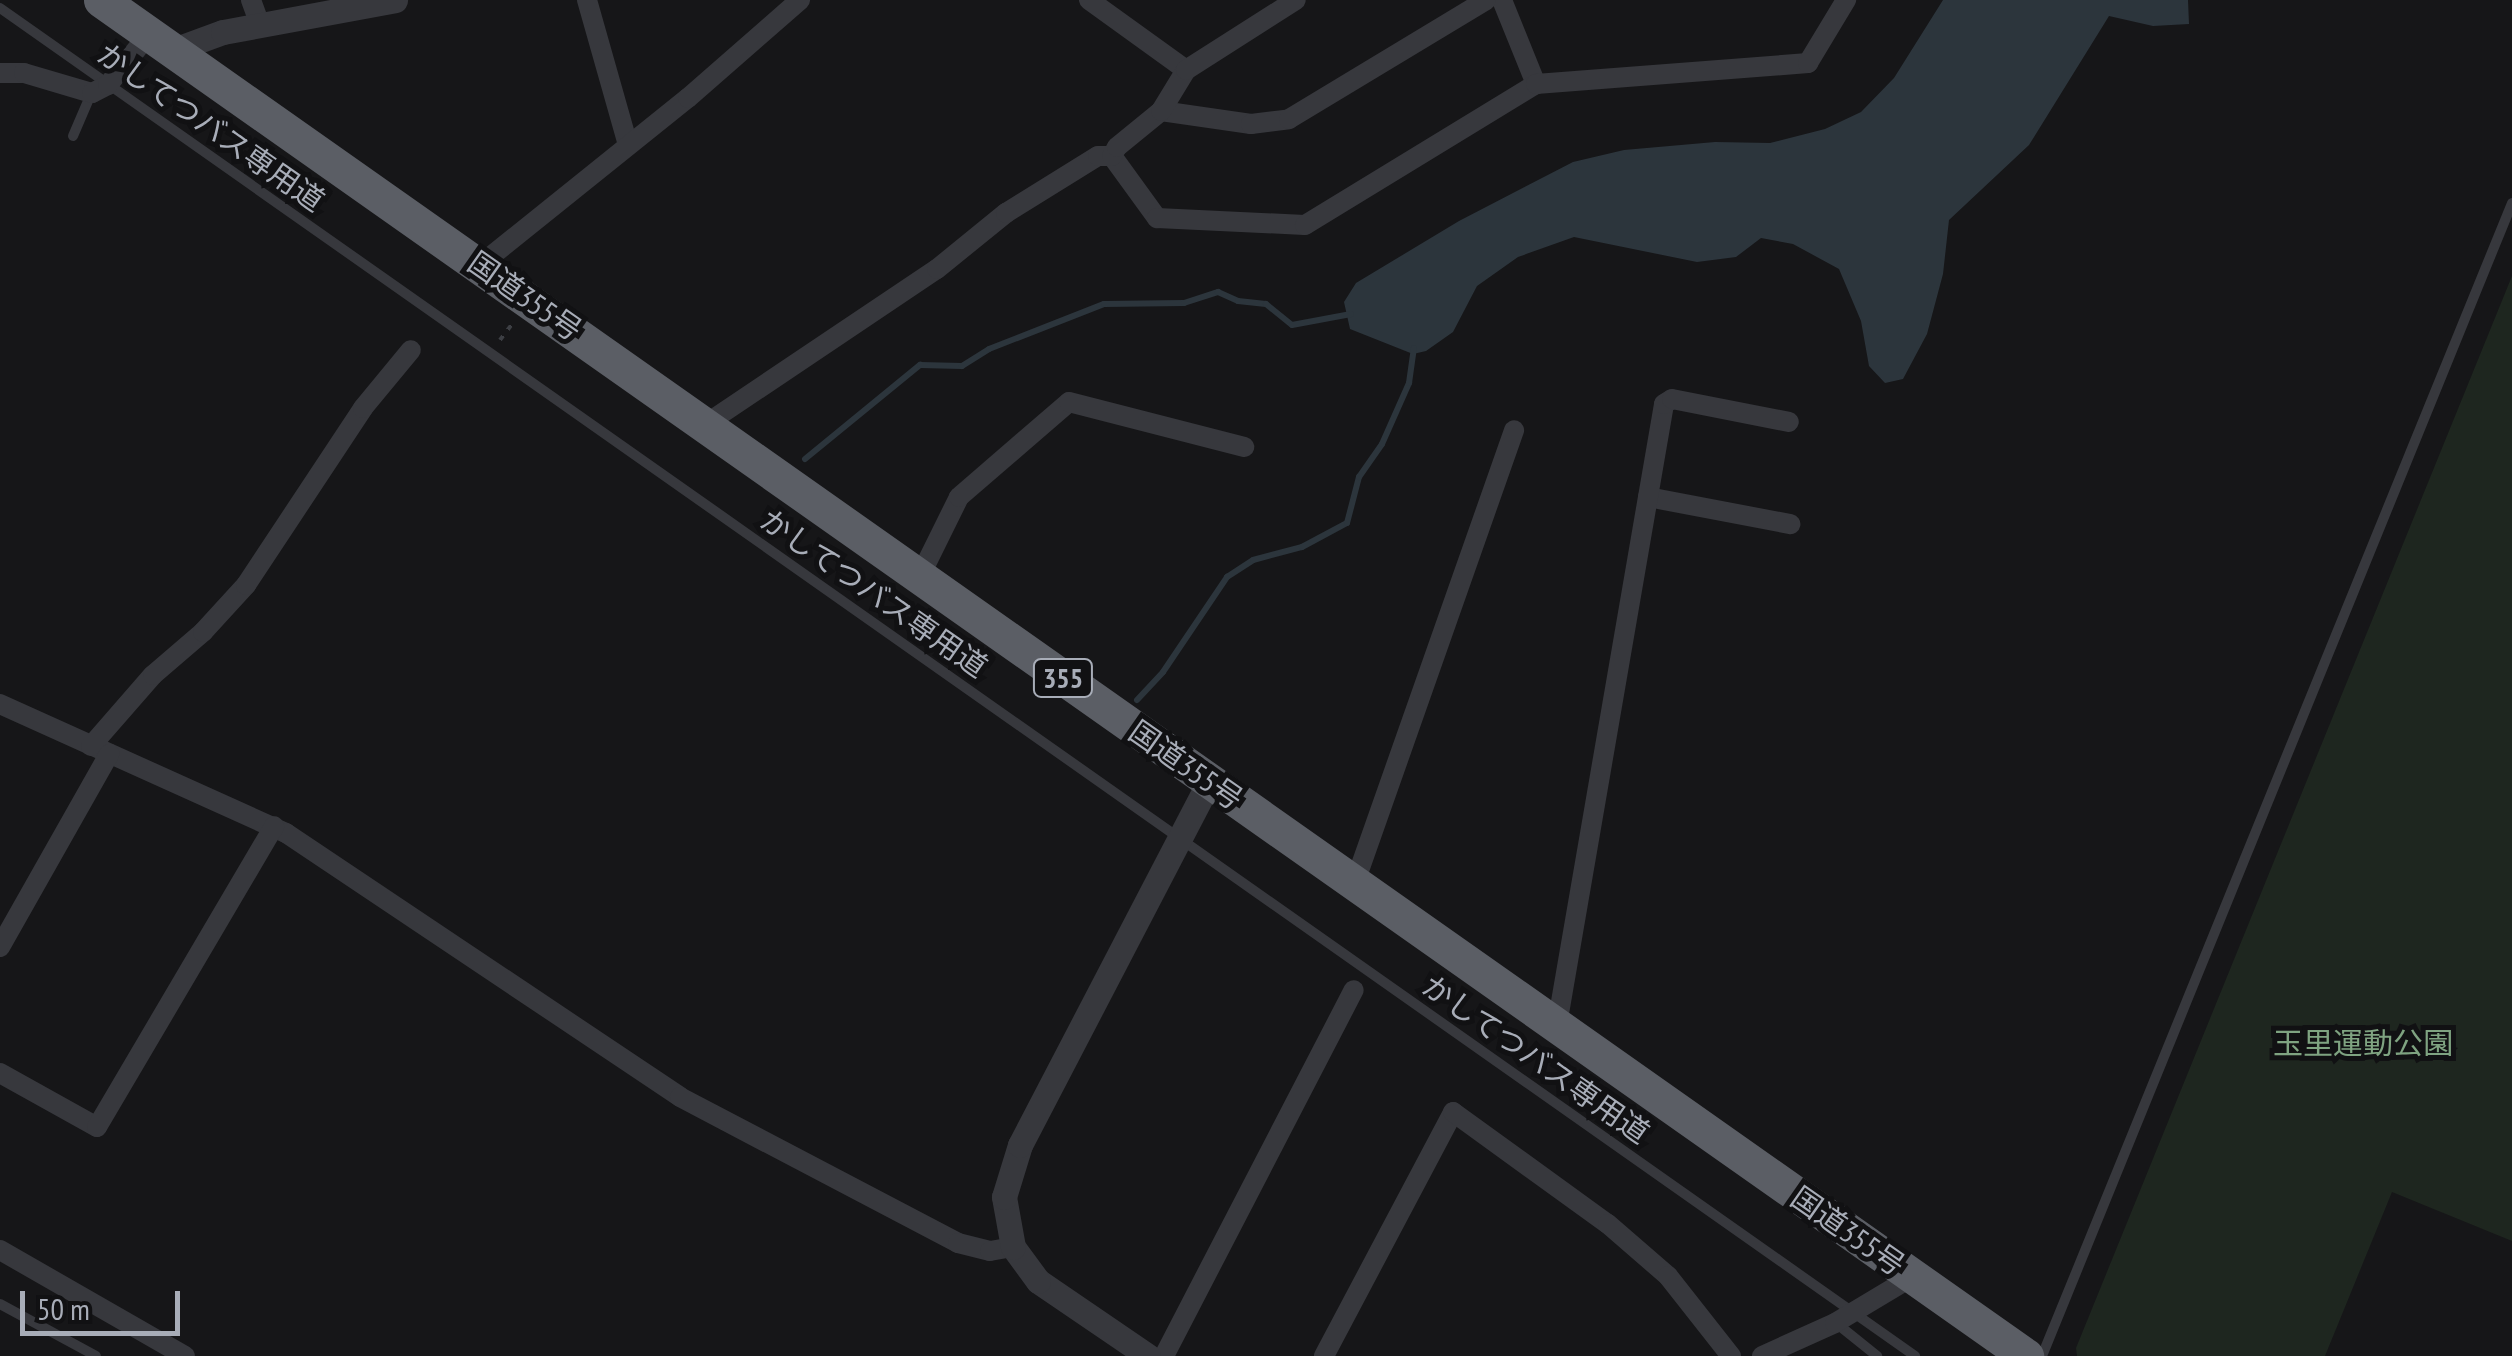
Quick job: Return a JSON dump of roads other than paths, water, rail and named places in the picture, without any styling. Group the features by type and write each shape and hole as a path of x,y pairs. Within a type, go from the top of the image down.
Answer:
{"highway":[{"name":"国道355号","path":"100,0 2026,1356"}],"street":[{"path":"251,0 260,24"},
{"path":"0,73 100,89 160,43 188,41 395,0"},
{"path":"588,0 628,145"},
{"path":"480,265 800,0"},
{"path":"1112,156 1117,146 1161,112 1186,70 1296,0"},
{"path":"1161,112 1251,124 1290,119 1486,0"},
{"path":"1502,0 1536,84"},
{"path":"1112,156 1157,218 1305,225 1536,84 1803,65 1813,58 1846,0"},
{"path":"1097,2 1186,70"},
{"path":"706,424 937,269 1006,214 1098,156 1112,156"},
{"path":"0,946 100,750 153,674 203,632 246,584 363,408 411,350"},
{"path":"1556,1025 1667,400 1789,422"},
{"path":"920,576 959,497 1068,402 1244,447"},
{"path":"1355,882 1514,430"},
{"path":"1648,497 1790,524"},
{"path":"0,704 274,826 367,883 680,1097 958,1242 990,1251 1014,1247"},
{"path":"1148,1356 1038,1281 1014,1247 1004,1197 1020,1146 1210,782"},
{"path":"0,1073 97,1127 274,826"},
{"path":"1164,1356 1354,990"},
{"path":"1324,1356 1453,1112 1608,1224 1668,1276 1732,1356"},
{"path":"0,1250 185,1356"},
{"path":"1762,1356 1844,1318 1912,1277"}],"lane":[{"name":"かしてつバス専用道","path":"0,8 100,89 490,354 1180,838 1844,1318 1914,1356"},
{"path":"73,136 100,89"},
{"path":"2042,1356 2512,203"},
{"path":"0,1304 96,1356"},
{"path":"1844,1318 1877,1356"}],"waterway":[{"path":"805,459 920,365 962,366 989,349 1104,304 1184,303 1218,292 1238,301 1266,304 1292,325 1351,314"},
{"path":"1137,700 1163,672 1227,577 1253,560 1302,547 1347,523 1359,477 1382,444 1409,383 1414,348"}],"park label":[{"name":"玉里運動公園","path":"2363,1043"}]}
